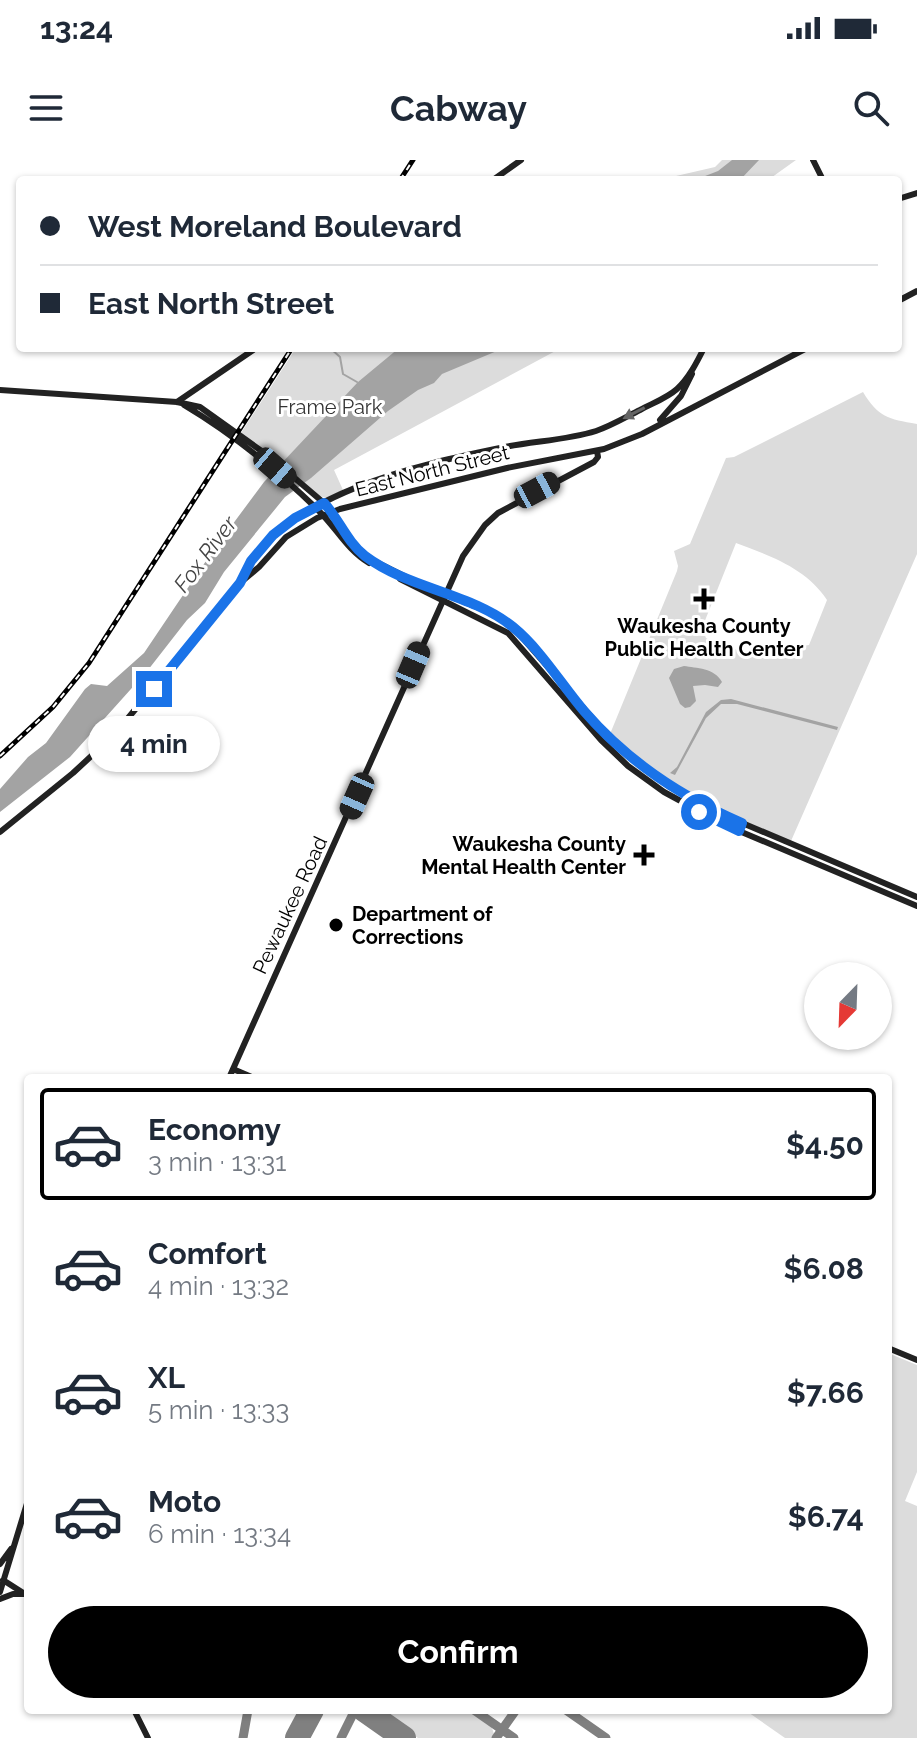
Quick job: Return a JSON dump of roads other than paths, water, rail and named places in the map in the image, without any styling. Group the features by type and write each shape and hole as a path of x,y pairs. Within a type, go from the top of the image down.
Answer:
{"main road":[{"path":"499,176 521,160"},
{"path":"177,402 250,352"},
{"path":"273,551 278,540 320,508 398,474 603,428 673,392 702,352"},
{"name":"East North Street","path":"240,583 251,561 273,535 303,514 320,508 332,512 507,468 597,451 651,428 799,352"},
{"name":"East North Street","path":"651,428 681,396 694,366"},
{"path":"0,390 177,402 200,407"},
{"path":"194,392 200,407 218,424 260,460 276,468"},
{"path":"177,402 218,424 302,490 357,556 506,626 536,650 594,728 677,796 917,906"},
{"name":"Pewaukee Road","path":"231,1074 463,556 492,518 537,490 594,462 598,457 597,451"},
{"path":"302,490 306,506 303,514"},
{"path":"320,508 332,512 354,545 368,558 443,597"},
{"name":"East North Street","path":"0,832 80,767 132,716 240,583 320,508"},
{"path":"881,887 917,897"},
{"path":"233,1069 243,1074"},
{"path":"892,1350 917,1360"},
{"path":"0,1592 24,1513"},
{"path":"0,1564 14,1547"},
{"path":"2,1579 24,1593"},
{"path":"0,1599 13,1594 24,1595"},
{"path":"136,1714 148,1738"}],"waterway":[{"path":"334,352 340,357 343,374 357,382"}],"railway":[{"path":"403,176 413,160"},
{"path":"0,756 53,707 89,663 289,352"}],"place":[{"name":"Waukesha County Public Health Center","path":"704,599"},
{"name":"Waukesha County Mental Health Center","path":"644,855"},
{"name":"Department of Corrections","path":"336,925"}],"park label":[{"name":"Frame Park","path":"330,407"}],"water label":[{"name":"Fox River","path":"205,554"}]}
